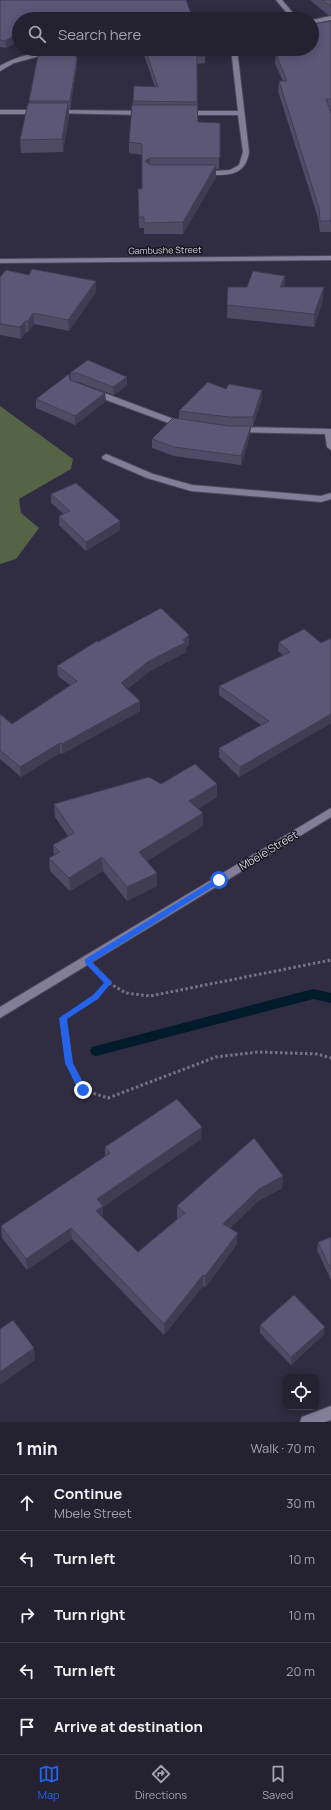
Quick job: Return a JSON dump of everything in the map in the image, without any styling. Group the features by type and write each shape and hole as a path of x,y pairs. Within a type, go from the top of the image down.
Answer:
{"street":[{"path":"279,0 289,12"},
{"path":"319,21 331,18"},
{"path":"0,69 8,63 25,57 36,56"},
{"path":"197,173 234,171 241,168 246,162 235,56"},
{"path":"0,112 156,113"},
{"path":"179,113 241,113"},
{"name":"Gambushe Street","path":"0,261 331,258"},
{"path":"81,388 177,422 192,425"},
{"path":"229,430 330,432 331,448"},
{"path":"106,457 150,476 191,488 301,498 321,499 331,496"},
{"name":"Mbele Street","path":"0,1013 331,812"},
{"path":"307,1422 331,1413"}],"path":[{"path":"87,961 109,982 126,993 150,996 331,960"},
{"path":"109,982 96,997 63,1018 69,1063 83,1090 108,1098 216,1057 258,1052 317,1054 331,1058"}],"green space":[{"path":"0,406 73,459 71,469 19,499 21,513 39,528 16,559 0,564"}],"building":[{"path":"0,0 186,0 190,12 12,12 12,37 5,41 0,40"},
{"path":"322,0 331,0 331,5 329,5"},
{"path":"331,21 331,99 326,99 331,113 331,221 320,221 319,208 279,81 287,81 277,56 319,56 319,23"},
{"path":"38,56 76,56 77,58 70,101 29,101"},
{"path":"147,56 197,56 197,102 133,101 134,86 158,87"},
{"path":"28,103 68,103 62,139 20,140"},
{"path":"132,105 197,105 198,122 220,123 220,158 150,158 145,161 150,165 216,165 183,222 144,223 144,217 139,217 138,189 142,189 142,144 129,142"},
{"path":"32,269 96,281 68,320 33,313 28,321 25,321 20,327 0,324 0,277 6,270 29,275"},
{"path":"253,271 285,276 280,287 324,287 314,314 227,305 228,287 247,287"},
{"path":"88,360 127,377 113,387 77,373 70,373"},
{"path":"69,374 70,380 105,393 75,416 36,399"},
{"path":"208,382 226,389 229,384 262,390 253,417 229,417 179,411"},
{"path":"173,418 229,426 251,426 241,456 174,447 152,439"},
{"path":"76,483 120,521 86,542 59,516 70,511 51,494"},
{"path":"161,608 189,635 183,640 186,642 149,661 121,683 140,701 62,744 60,743 20,767 0,750 0,714 12,724 77,681 57,666 97,641 98,642"},
{"path":"304,629 321,643 331,638 331,714 240,767 219,748 269,721 219,686 290,652 279,642"},
{"path":"195,764 217,784 189,801 203,813 139,852 157,873 127,887 102,857 69,878 49,858 60,852 53,845 74,833 54,804 149,777 161,784"},
{"path":"177,1099 202,1127 97,1199 103,1206 96,1211 138,1252 185,1213 177,1206 254,1138 283,1176 259,1189 223,1224 238,1233 205,1276 203,1275 164,1324 71,1228 26,1259 1,1226 110,1153 105,1147"},
{"path":"331,1237 331,1270 318,1242"},
{"path":"294,1295 325,1327 291,1357 260,1325"},
{"path":"13,1320 34,1348 0,1372 0,1329"}],"waterway":[{"path":"96,1051 313,994 331,998"}],"route":[{"path":"83,1090 69,1063 63,1018 96,997 109,982 87,961 219,880"}]}
